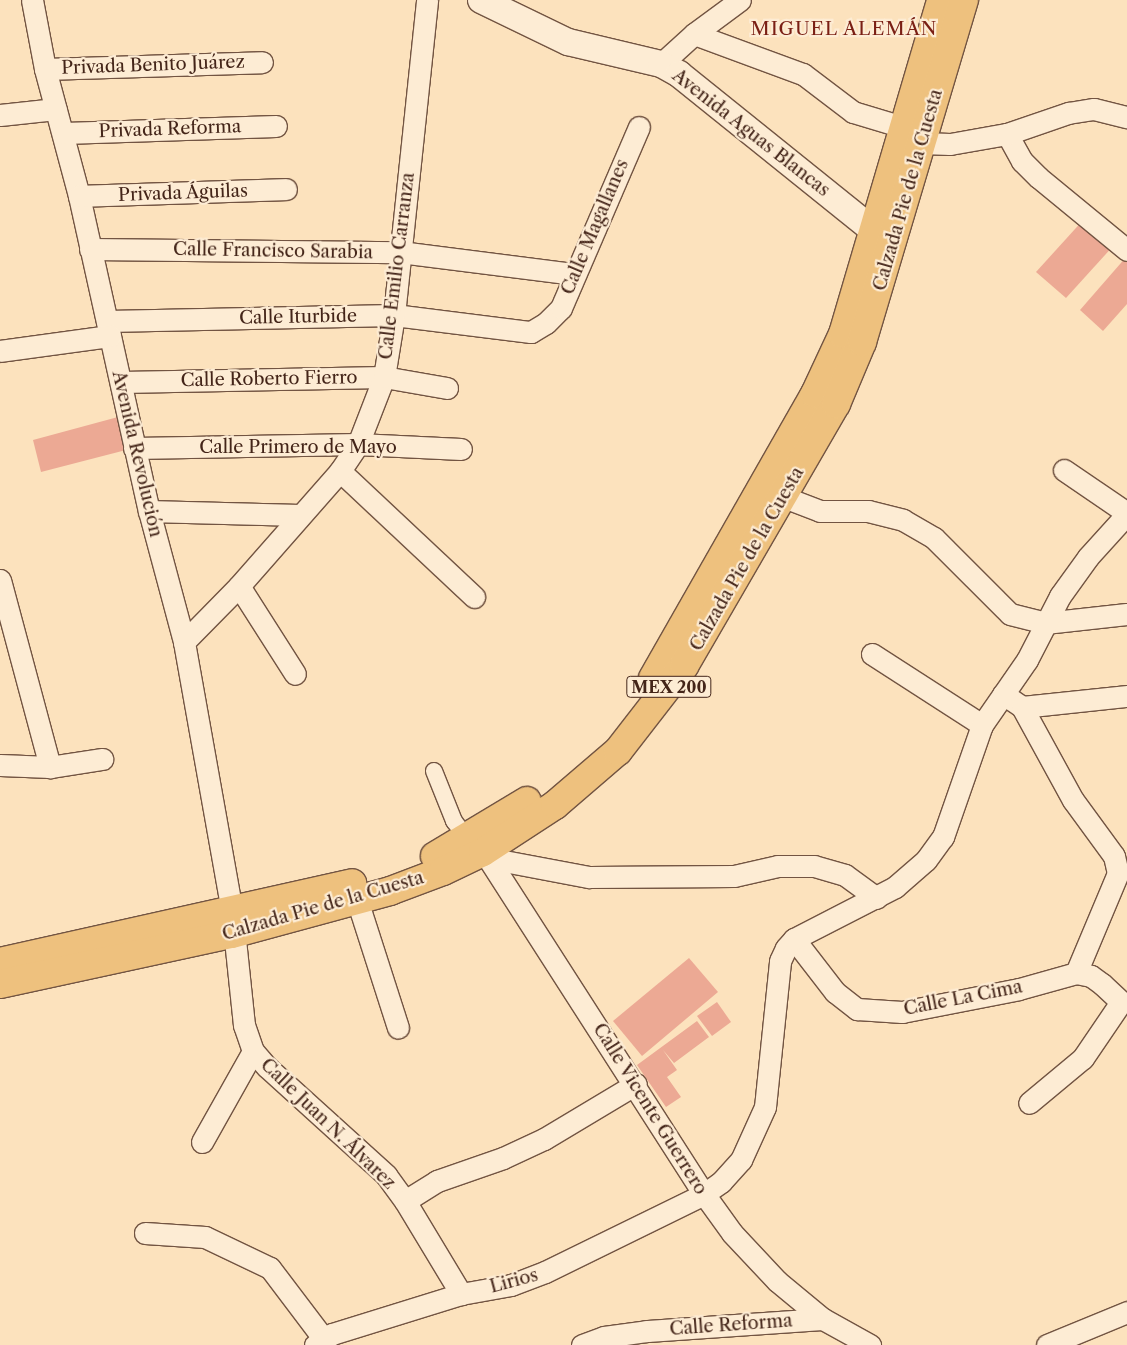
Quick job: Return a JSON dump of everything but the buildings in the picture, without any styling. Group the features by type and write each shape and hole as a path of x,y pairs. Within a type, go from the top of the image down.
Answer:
{"main road":[{"name":"Calzada Pie de la Cuesta","path":"0,962 357,900 443,871 479,850 606,737 638,700 668,657 699,620 772,493 836,404 862,342 912,135 941,0"},
{"name":"Calzada Pie de la Cuesta","path":"772,493 843,334 874,231 964,0"},
{"name":"Calzada Pie de la Cuesta","path":"0,984 232,922 384,876 479,850"}],"street":[{"name":"Avenida Revolución","path":"32,0 45,69 64,133 79,196 134,448 184,642 232,922"},
{"name":"Calle Emilio Carranza","path":"184,642 239,586 298,514 340,471 358,444 384,377 394,315 428,0"},
{"name":"Avenida Aguas Blancas","path":"481,0 568,42 661,64 679,74 874,231"},
{"path":"661,64 694,34 740,0"},
{"path":"694,34 803,74 853,112 912,135 950,144 1007,134 1077,112 1094,109 1127,117"},
{"name":"Privada Benito Juárez","path":"45,69 262,62"},
{"path":"0,115 56,109"},
{"name":"Privada Reforma","path":"64,133 276,126"},
{"name":"Calle Magallanes","path":"546,323 560,308 573,274 639,127"},
{"path":"1007,134 1022,161 1038,177 1120,244"},
{"name":"Privada Águilas","path":"79,196 286,189"},
{"name":"Calle Francisco Sarabia","path":"90,249 400,252 573,274"},
{"name":"Calle Iturbide","path":"0,351 108,328 394,315 531,332 546,323"},
{"name":"Calle Roberto Fierro","path":"121,382 384,377 447,388"},
{"name":"Calle Primero de Mayo","path":"134,448 358,444 461,449"},
{"path":"794,939 877,898 895,887 926,860 942,837 982,725 1027,660 1045,623 1088,558 1127,513 1064,470"},
{"path":"340,471 474,597"},
{"path":"772,493 820,511 868,511 903,520 934,538 1010,614 1045,623 1127,614"},
{"path":"149,511 298,514"},
{"path":"0,580 50,767"},
{"path":"239,586 295,674"},
{"path":"872,654 982,725"},
{"path":"1003,694 1022,707 1073,800 1114,856 1118,873 1076,973 1091,976 1121,1002 1083,1058 1029,1103"},
{"path":"1022,707 1127,696"},
{"path":"0,765 50,767 102,758"},
{"path":"434,771 454,821 479,850 589,876 734,876 778,866 814,866 845,875 877,898"},
{"name":"Calle Vicente Guerrero","path":"479,850 636,1084 704,1194 732,1233 777,1281 823,1319 870,1345"},
{"path":"357,900 398,1028"},
{"name":"Calle Juan N. Álvarez","path":"232,922 244,1025 254,1051 267,1067 386,1175 405,1201 461,1294"},
{"name":"Calle La Cima","path":"794,939 835,992 857,1009 902,1012 1019,989 1076,973"},
{"name":"Lirios","path":"319,1341 461,1294 511,1284 546,1272 704,1194 741,1160 765,1107 780,961 794,939"},
{"path":"202,1142 254,1051"},
{"path":"405,1201 437,1182 503,1158 544,1138 636,1084"},
{"path":"145,1233 205,1237 270,1268 319,1341"},
{"path":"1046,1345 1127,1312"},
{"name":"Calle Reforma","path":"582,1345 604,1337 647,1331 823,1319"}],"district":[{"name":"MIGUEL ALEMÁN","path":"844,29"}]}
